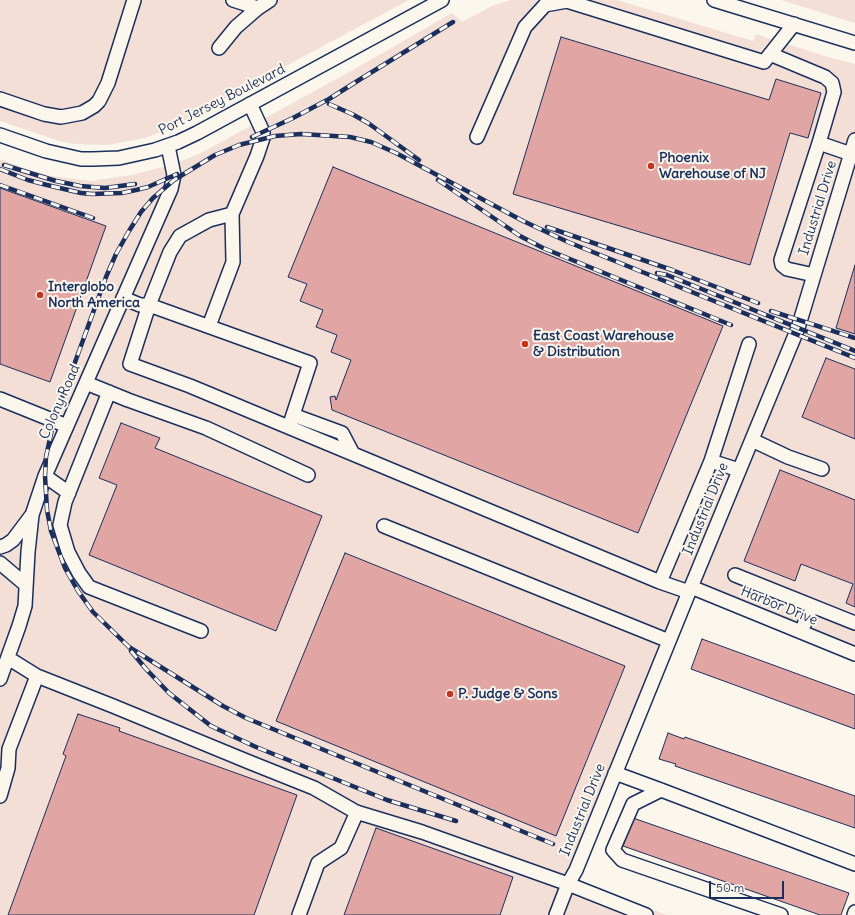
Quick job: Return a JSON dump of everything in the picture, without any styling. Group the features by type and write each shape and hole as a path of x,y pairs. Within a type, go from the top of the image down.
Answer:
{"street":[{"path":"0,99 44,114 61,117 82,113 94,106 102,96 108,83 134,0"},
{"path":"233,0 258,8"},
{"path":"218,48 236,27 270,0"},
{"name":"Port Jersey Boulevard","path":"0,135 56,154 87,159 107,159 142,154 168,146 192,135 442,0"},
{"path":"714,0 855,43"},
{"path":"477,137 525,27 545,5 567,1 764,62 794,24"},
{"path":"770,54 826,78 832,83 834,92 781,260 782,265 787,269 814,275"},
{"path":"209,326 233,262 232,214 257,156 263,138 263,132 250,104"},
{"name":"Industrial Drive","path":"556,915 568,884 576,870 798,328 855,140"},
{"path":"818,143 851,154"},
{"name":"Colony Road","path":"0,680 19,626 24,606 32,515 45,476 123,298 136,272 174,180 168,146"},
{"path":"149,305 170,252 180,236 210,220 232,214"},
{"path":"123,298 140,305 149,305 310,363 289,427"},
{"name":"Harbor Drive","path":"149,305 130,364 190,386 660,582 690,589 855,654"},
{"path":"660,582 710,460 749,344"},
{"path":"86,383 206,428 308,475"},
{"path":"109,392 65,502 60,525 68,552 79,573 89,587 201,631"},
{"path":"0,399 67,426"},
{"path":"293,415 342,433 353,454"},
{"path":"752,440 788,458 822,469"},
{"path":"710,460 739,470"},
{"path":"45,476 68,493"},
{"path":"0,547 13,540 32,515"},
{"path":"384,526 669,640"},
{"path":"0,563 26,585"},
{"path":"735,575 855,623"},
{"path":"801,632 812,606"},
{"path":"8,658 37,676 314,788 357,812 422,832 568,884 646,915"},
{"path":"0,796 8,768 9,749 37,676"},
{"path":"615,773 855,864"},
{"path":"661,790 633,804 613,850 622,860 781,915"},
{"path":"299,915 318,863 341,848 357,812"}],"shaded area":[{"path":"0,0 409,0 170,128 145,138 107,145 75,144 59,141 0,121"},
{"path":"511,0 617,0 753,41 756,34 855,64 855,657 690,591 573,878 667,915 0,915 0,159 29,170 51,176 91,181 131,175 172,165 201,153 353,70 452,13 462,22 492,6"},
{"path":"781,0 855,0 855,23"}],"building":[{"name":"Phoenix Warehouse of NJ","path":"561,37 769,100 776,79 821,93 808,138 790,133 750,265 513,194"},
{"name":"East Coast Warehouse & Distribution","path":"333,167 723,326 638,533 332,410 330,397 335,396 336,400 351,360 331,352 337,335 316,327 323,310 300,301 307,284 288,277"},
{"name":"Interglobo North America","path":"0,188 106,226 50,382 0,364"},
{"path":"855,265 855,334 836,328"},
{"path":"826,358 855,369 855,439 802,417"},
{"path":"121,423 160,438 155,448 322,516 276,631 89,555 117,485 99,478"},
{"path":"780,470 855,500 855,607 846,603 853,584 801,564 795,581 744,561"},
{"name":"P. Judge & Sons","path":"345,553 625,666 556,836 276,721"},
{"path":"702,639 855,695 855,729 691,669"},
{"path":"78,714 120,728 119,731 297,795 254,915 8,915 66,756 63,754"},
{"path":"668,733 684,739 685,737 855,796 855,828 675,766 676,764 659,759"},
{"path":"633,818 849,893 841,915 820,915 623,846"},
{"path":"376,828 513,877 500,915 344,915"}],"railway":[{"path":"252,137 329,99 453,22"},
{"path":"329,104 368,123 419,160"},
{"path":"553,844 246,718 223,706 129,647 93,612 78,591 65,568 51,531 47,510 45,476 46,457 58,409 106,277 116,254 129,231 141,212 153,198 174,180 215,155 239,145 275,136 301,134 350,137 371,142 396,153 523,221 568,242 855,358"},
{"path":"4,165 56,181 80,186 105,188 135,184"},
{"path":"0,169 28,180 81,193 92,194 122,193 136,190 148,187 177,174"},
{"path":"438,180 520,236 543,248 731,325"},
{"path":"0,185 93,218"},
{"path":"547,227 672,270 758,303"},
{"path":"657,273 667,275 855,351"},
{"path":"771,311 855,338"},
{"path":"131,651 169,693 211,726 256,747 387,800 456,821"}],"place":[{"name":"Phoenix Warehouse of NJ","path":"651,166"},
{"name":"Interglobo North America","path":"40,295"},
{"name":"East Coast Warehouse & Distribution","path":"525,344"},
{"name":"P. Judge & Sons","path":"450,694"}]}
